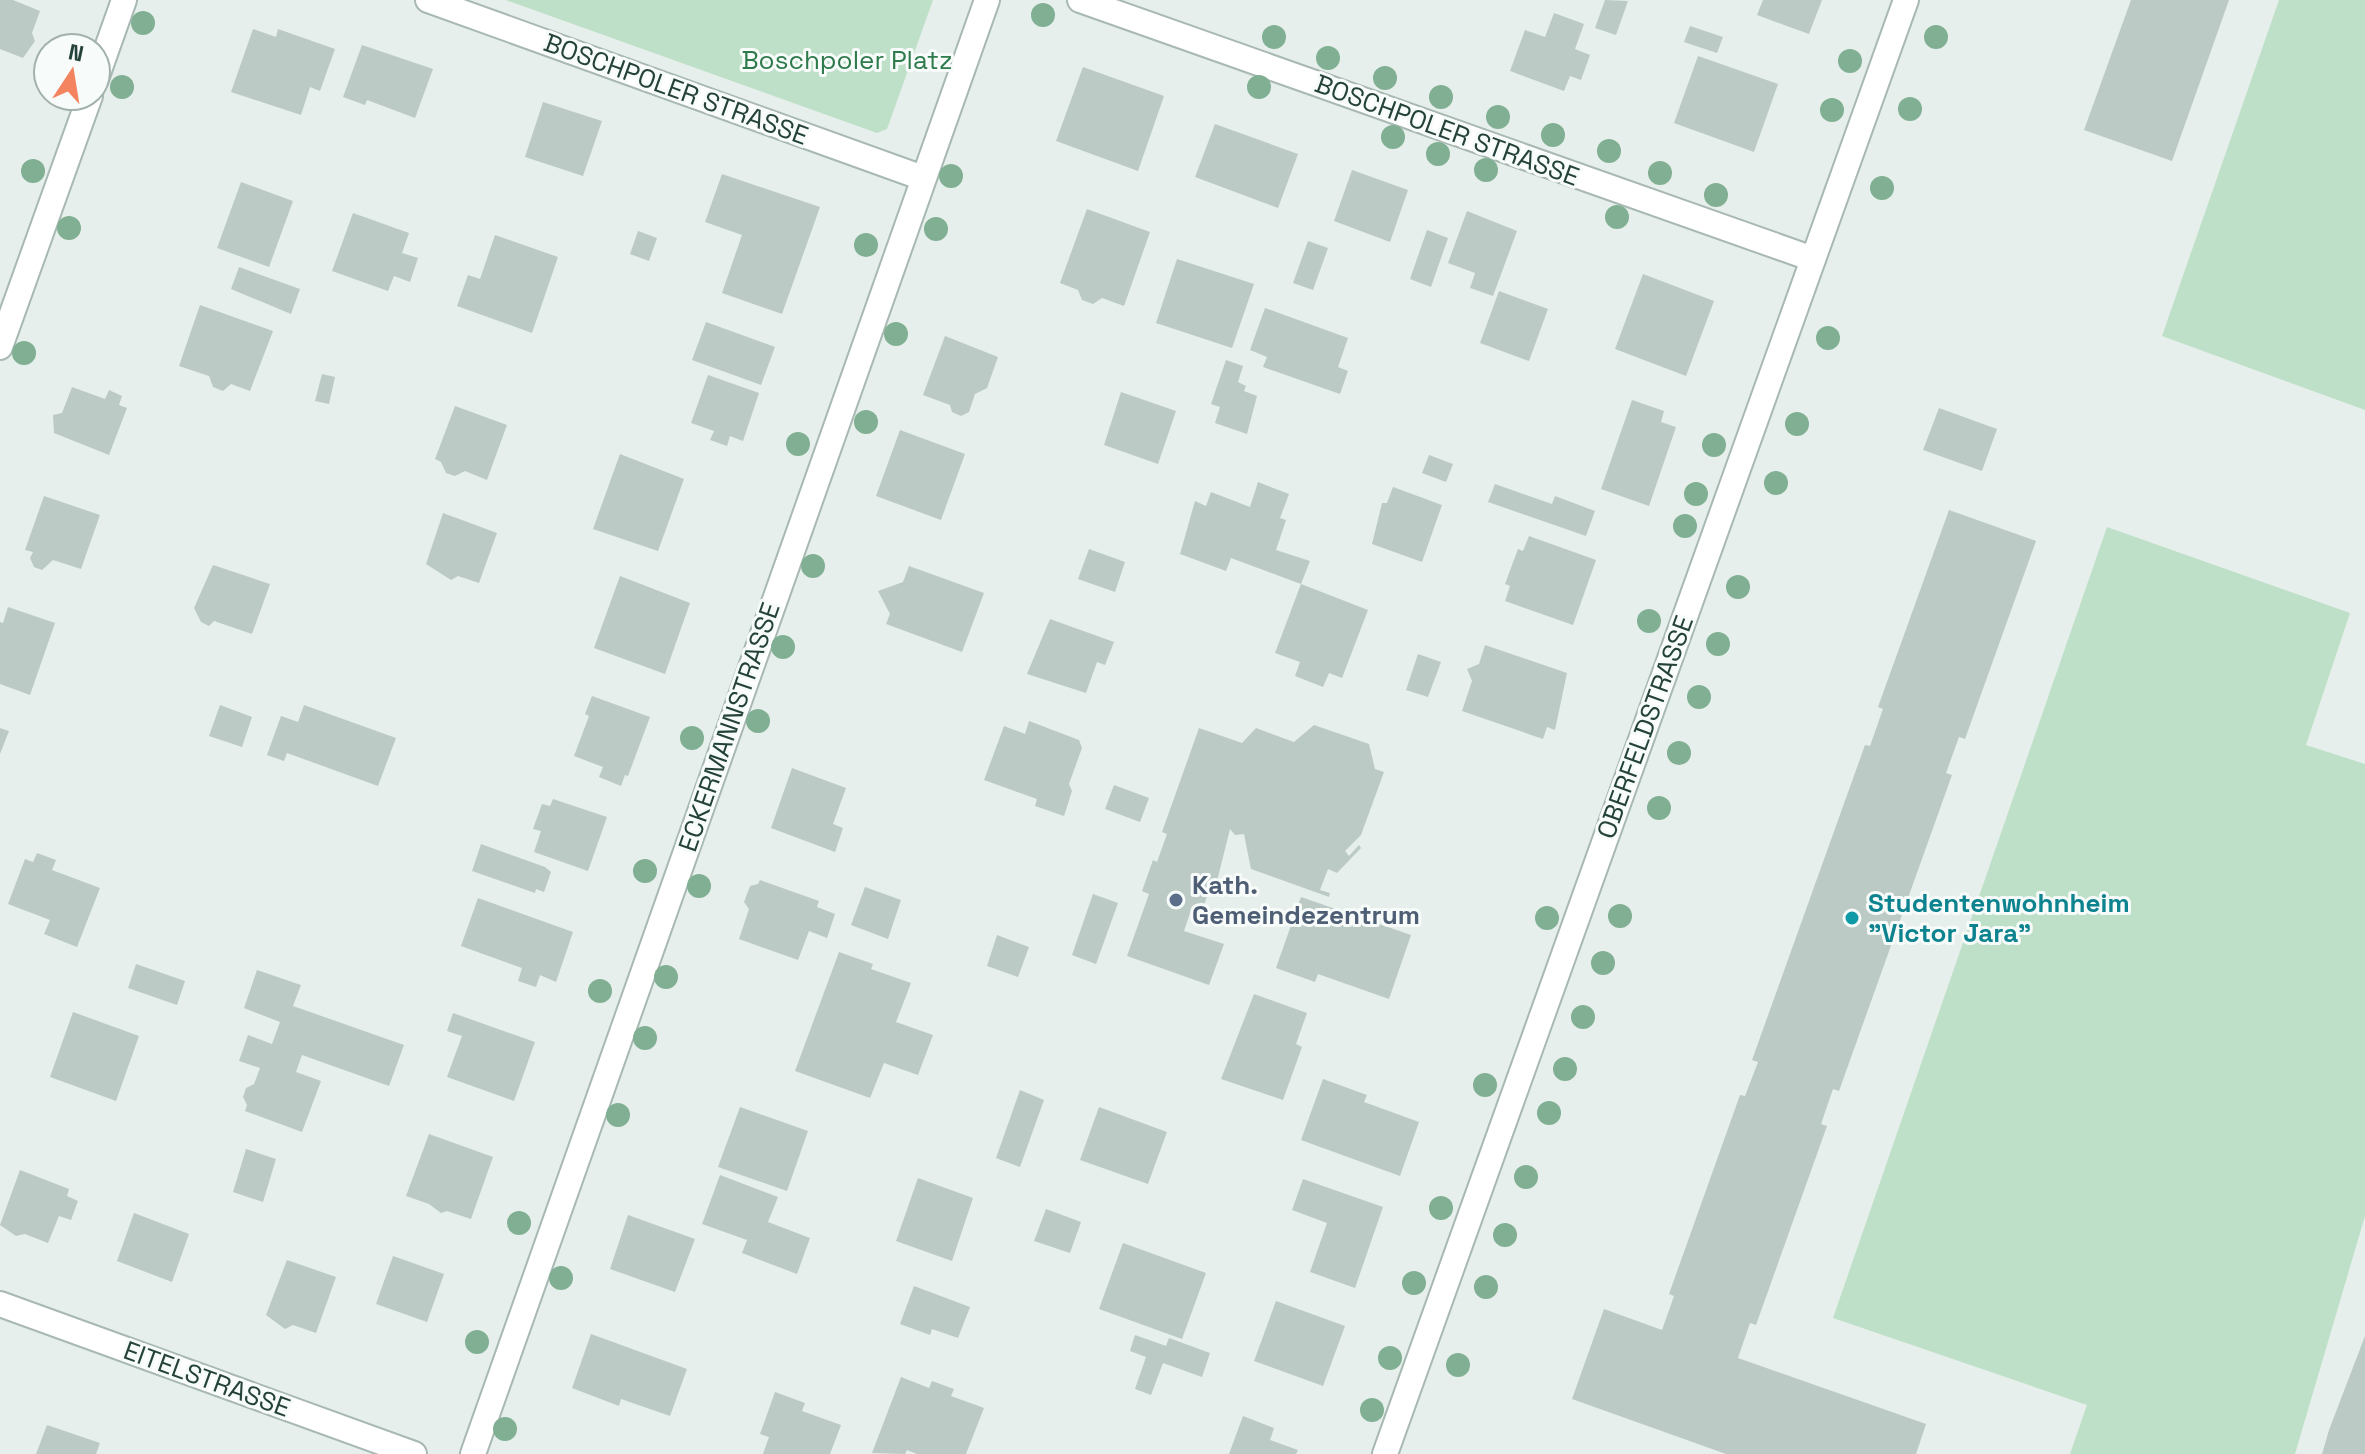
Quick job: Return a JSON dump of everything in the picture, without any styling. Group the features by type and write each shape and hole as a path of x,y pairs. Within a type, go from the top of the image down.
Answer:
{"street":[{"path":"112,34 124,0"},
{"name":"BOSCHPOLER STRASSE","path":"428,0 923,178"},
{"name":"ECKERMANNSTRASSE","path":"473,1454 987,0"},
{"name":"BOSCHPOLER STRASSE","path":"1080,0 1813,259"},
{"name":"OBERFELDSTRASSE","path":"1385,1454 1906,0"},
{"path":"0,347 84,112"},
{"name":"EITELSTRASSE","path":"0,1304 414,1454"}],"green space":[{"name":"Boschpoler Platz","path":"506,0 933,0 887,129 877,133"},
{"path":"2279,0 2365,0 2365,410 2162,336"},
{"path":"2107,527 2350,613 2306,745 2365,764 2365,1216 2295,1454 2070,1454 2087,1405 1833,1318"}],"building":[{"path":"0,0 13,0 40,11 32,32 32,45 23,58 0,49"},
{"path":"1605,0 1628,1 1616,35 1595,28"},
{"path":"1763,0 1822,0 1809,34 1757,15"},
{"path":"2131,0 2229,0 2172,161 2084,130"},
{"path":"1554,13 1584,24 1575,49 1590,55 1581,80 1570,76 1564,91 1510,71 1525,30 1545,37"},
{"path":"1690,26 1723,37 1717,53 1684,42"},
{"path":"253,29 276,37 278,29 335,49 320,91 310,87 301,115 231,92"},
{"path":"362,45 433,69 415,118 367,100 365,105 343,97"},
{"path":"1698,56 1778,84 1754,152 1674,123"},
{"path":"1083,67 1164,96 1138,171 1056,141"},
{"path":"543,102 602,121 583,176 525,157"},
{"path":"1215,124 1298,154 1278,208 1195,177"},
{"path":"1352,170 1408,190 1390,242 1334,221"},
{"path":"722,174 820,207 782,314 722,293 742,235 705,222"},
{"path":"241,182 293,201 269,267 217,248"},
{"path":"1087,209 1150,232 1124,306 1102,298 1093,304 1082,300 1078,290 1060,283"},
{"path":"1467,211 1517,231 1493,296 1470,288 1475,273 1448,263"},
{"path":"353,213 409,233 402,253 418,258 410,282 394,276 388,291 332,271"},
{"path":"1427,230 1448,238 1431,287 1410,279"},
{"path":"638,231 657,238 649,261 630,254"},
{"path":"495,235 558,257 532,333 457,306 468,275 480,279"},
{"path":"1308,241 1328,248 1313,290 1293,283"},
{"path":"1177,259 1254,284 1232,348 1156,323"},
{"path":"239,267 300,289 291,314 231,289"},
{"path":"1643,274 1714,301 1686,376 1615,349"},
{"path":"1499,291 1548,309 1529,361 1480,343"},
{"path":"200,305 273,331 250,391 231,384 223,391 213,387 209,376 179,366"},
{"path":"1265,308 1348,338 1338,367 1348,371 1340,394 1263,367 1267,357 1250,350"},
{"path":"706,322 775,347 761,385 692,360"},
{"path":"945,336 998,357 987,388 975,394 969,412 961,416 952,412 950,405 923,395"},
{"path":"1226,360 1243,366 1238,382 1246,386 1244,391 1257,396 1247,434 1215,423 1220,407 1211,404"},
{"path":"322,374 335,377 329,404 315,401"},
{"path":"708,375 759,393 743,441 730,436 727,446 710,440 714,431 691,423"},
{"path":"72,387 105,399 109,390 122,396 119,405 127,408 109,455 54,433 53,415 62,413"},
{"path":"1121,392 1176,411 1158,464 1104,445"},
{"path":"1632,400 1664,411 1661,422 1676,427 1649,506 1601,489"},
{"path":"455,406 507,425 487,480 465,471 455,476 446,473 441,462 435,459"},
{"path":"1939,408 1997,429 1982,471 1923,450"},
{"path":"900,430 965,454 941,520 876,496"},
{"path":"620,454 684,479 658,551 593,529"},
{"path":"1429,455 1453,464 1446,482 1422,473"},
{"path":"1258,482 1289,494 1280,518 1286,520 1276,550 1310,561 1301,584 1231,558 1226,571 1180,554 1195,501 1206,506 1211,492 1250,507"},
{"path":"1495,484 1552,504 1555,496 1595,511 1586,536 1488,502"},
{"path":"1393,487 1442,505 1422,562 1372,544 1382,503 1387,503"},
{"path":"44,496 100,515 81,569 53,560 42,570 34,567 30,558 33,552 25,550"},
{"name":"Studentenwohnheim \"Victor Jara\"","path":"1949,510 2036,541 1965,739 1959,737 1946,773 1952,775 1839,1091 1833,1089 1821,1124 1827,1126 1756,1325 1750,1323 1738,1358 1926,1424 1916,1454 1726,1454 1572,1399 1604,1309 1662,1330 1674,1296 1669,1294 1740,1095 1745,1096 1758,1062 1752,1060 1865,745 1870,746 1883,709 1878,707"},
{"path":"443,513 497,533 479,583 458,576 451,580 426,564"},
{"path":"1529,536 1596,560 1573,625 1505,601 1510,586 1505,584 1518,549 1523,551"},
{"path":"1089,549 1125,562 1115,592 1078,579"},
{"path":"213,565 270,584 252,634 214,621 209,626 201,622 194,608"},
{"path":"909,566 984,593 962,652 886,624 890,614 878,591 903,582"},
{"path":"620,576 690,603 665,674 594,648"},
{"path":"1301,584 1368,610 1342,678 1329,673 1323,687 1295,676 1300,662 1275,653"},
{"path":"8,607 55,623 30,695 0,684 0,622 3,623"},
{"path":"1050,619 1114,642 1105,665 1097,662 1086,693 1027,674"},
{"path":"1485,645 1567,673 1555,730 1547,727 1543,739 1462,711 1472,681 1467,669 1479,664"},
{"path":"1418,654 1441,662 1428,697 1406,690"},
{"path":"592,696 650,717 628,776 625,775 621,786 599,777 603,767 574,756 589,716 585,714"},
{"path":"220,705 252,717 242,747 209,736"},
{"path":"304,705 396,738 378,786 287,753 284,761 267,755 281,716 298,722"},
{"path":"1029,721 1079,740 1082,748 1069,784 1072,791 1064,816 1035,806 1037,799 984,780 1004,726 1025,734"},
{"path":"1314,725 1369,744 1375,769 1384,772 1361,835 1345,851 1349,856 1359,845 1361,848 1337,873 1328,869 1320,890 1330,893 1329,897 1251,869 1244,834 1235,835 1230,829 1217,881 1213,879 1202,911 1192,907 1184,931 1224,944 1209,985 1127,956 1149,894 1142,891 1167,834 1162,832 1199,728 1242,743 1256,728 1294,742"},
{"path":"0,728 9,731 0,754"},
{"path":"792,768 846,788 833,824 843,828 835,852 771,828"},
{"path":"1114,785 1149,798 1140,822 1105,809"},
{"path":"553,799 607,817 588,871 534,852 541,831 533,829 542,804 550,806"},
{"path":"481,844 545,867 551,872 544,892 536,889 535,893 472,871"},
{"path":"37,853 56,860 52,870 100,888 77,947 44,934 50,920 8,904 25,859 33,862"},
{"path":"760,880 819,901 817,907 835,914 827,938 809,931 798,960 739,939 749,909 744,902 750,886 758,884"},
{"path":"865,887 901,900 888,939 851,925"},
{"path":"1093,894 1118,903 1096,964 1072,955"},
{"path":"1301,897 1411,935 1389,999 1318,974 1315,982 1276,968"},
{"path":"478,898 573,932 556,982 540,975 536,987 518,981 522,968 461,946"},
{"path":"997,935 1029,947 1018,977 987,966"},
{"path":"839,952 873,964 871,969 911,983 896,1022 933,1035 918,1075 884,1063 870,1098 795,1071"},
{"path":"136,964 185,981 177,1005 128,988"},
{"path":"257,970 301,985 293,1006 404,1045 389,1086 302,1055 296,1072 321,1081 302,1132 245,1111 247,1105 243,1097 246,1088 254,1084 260,1068 239,1061 248,1035 272,1044 280,1022 244,1008"},
{"path":"1254,994 1307,1013 1296,1044 1302,1047 1283,1100 1221,1079"},
{"path":"73,1012 139,1036 116,1101 50,1077"},
{"path":"453,1013 535,1042 514,1101 447,1077 462,1036 447,1031"},
{"path":"1323,1079 1367,1095 1364,1102 1419,1122 1400,1176 1301,1140"},
{"path":"1020,1090 1044,1100 1020,1167 996,1158"},
{"path":"740,1107 808,1131 787,1191 718,1167"},
{"path":"1099,1107 1167,1132 1148,1184 1080,1160"},
{"path":"429,1134 493,1157 471,1219 447,1211 441,1213 429,1204 406,1196"},
{"path":"246,1149 276,1159 263,1202 233,1192"},
{"path":"20,1170 69,1189 67,1196 78,1201 71,1220 59,1216 48,1243 25,1234 16,1236 0,1225"},
{"path":"720,1175 778,1197 768,1222 810,1238 797,1274 742,1253 747,1240 702,1224"},
{"path":"918,1178 973,1198 952,1261 896,1241"},
{"path":"1303,1179 1383,1207 1355,1288 1310,1272 1327,1223 1292,1210"},
{"path":"1046,1209 1081,1222 1070,1253 1034,1241"},
{"path":"134,1213 189,1234 172,1282 117,1261"},
{"path":"628,1215 695,1239 675,1292 610,1269"},
{"path":"1123,1243 1206,1273 1182,1339 1099,1309"},
{"path":"393,1256 444,1274 427,1322 376,1304"},
{"path":"287,1260 336,1277 316,1333 293,1325 285,1329 266,1315"},
{"path":"914,1286 970,1307 958,1338 932,1329 930,1335 900,1324"},
{"path":"1276,1301 1345,1326 1323,1386 1254,1361"},
{"path":"591,1334 687,1369 670,1416 621,1399 619,1406 572,1388"},
{"path":"1135,1335 1166,1346 1169,1338 1210,1353 1202,1377 1163,1363 1151,1395 1135,1389 1146,1357 1130,1351"},
{"path":"2365,1336 2365,1454 2322,1454 2329,1430"},
{"path":"901,1377 929,1388 932,1381 954,1389 951,1396 984,1408 966,1454 917,1454 907,1450 905,1454 872,1453"},
{"path":"775,1392 805,1403 802,1411 841,1425 830,1454 763,1454 769,1437 760,1434"},
{"path":"1243,1416 1274,1428 1270,1440 1298,1450 1296,1454 1229,1454"},
{"path":"47,1425 100,1443 96,1454 36,1454"}],"place":[{"name":"Kath. Gemeindezentrum","path":"1176,900"},
{"name":"Studentenwohnheim \"Victor Jara\"","path":"1852,918"}]}
